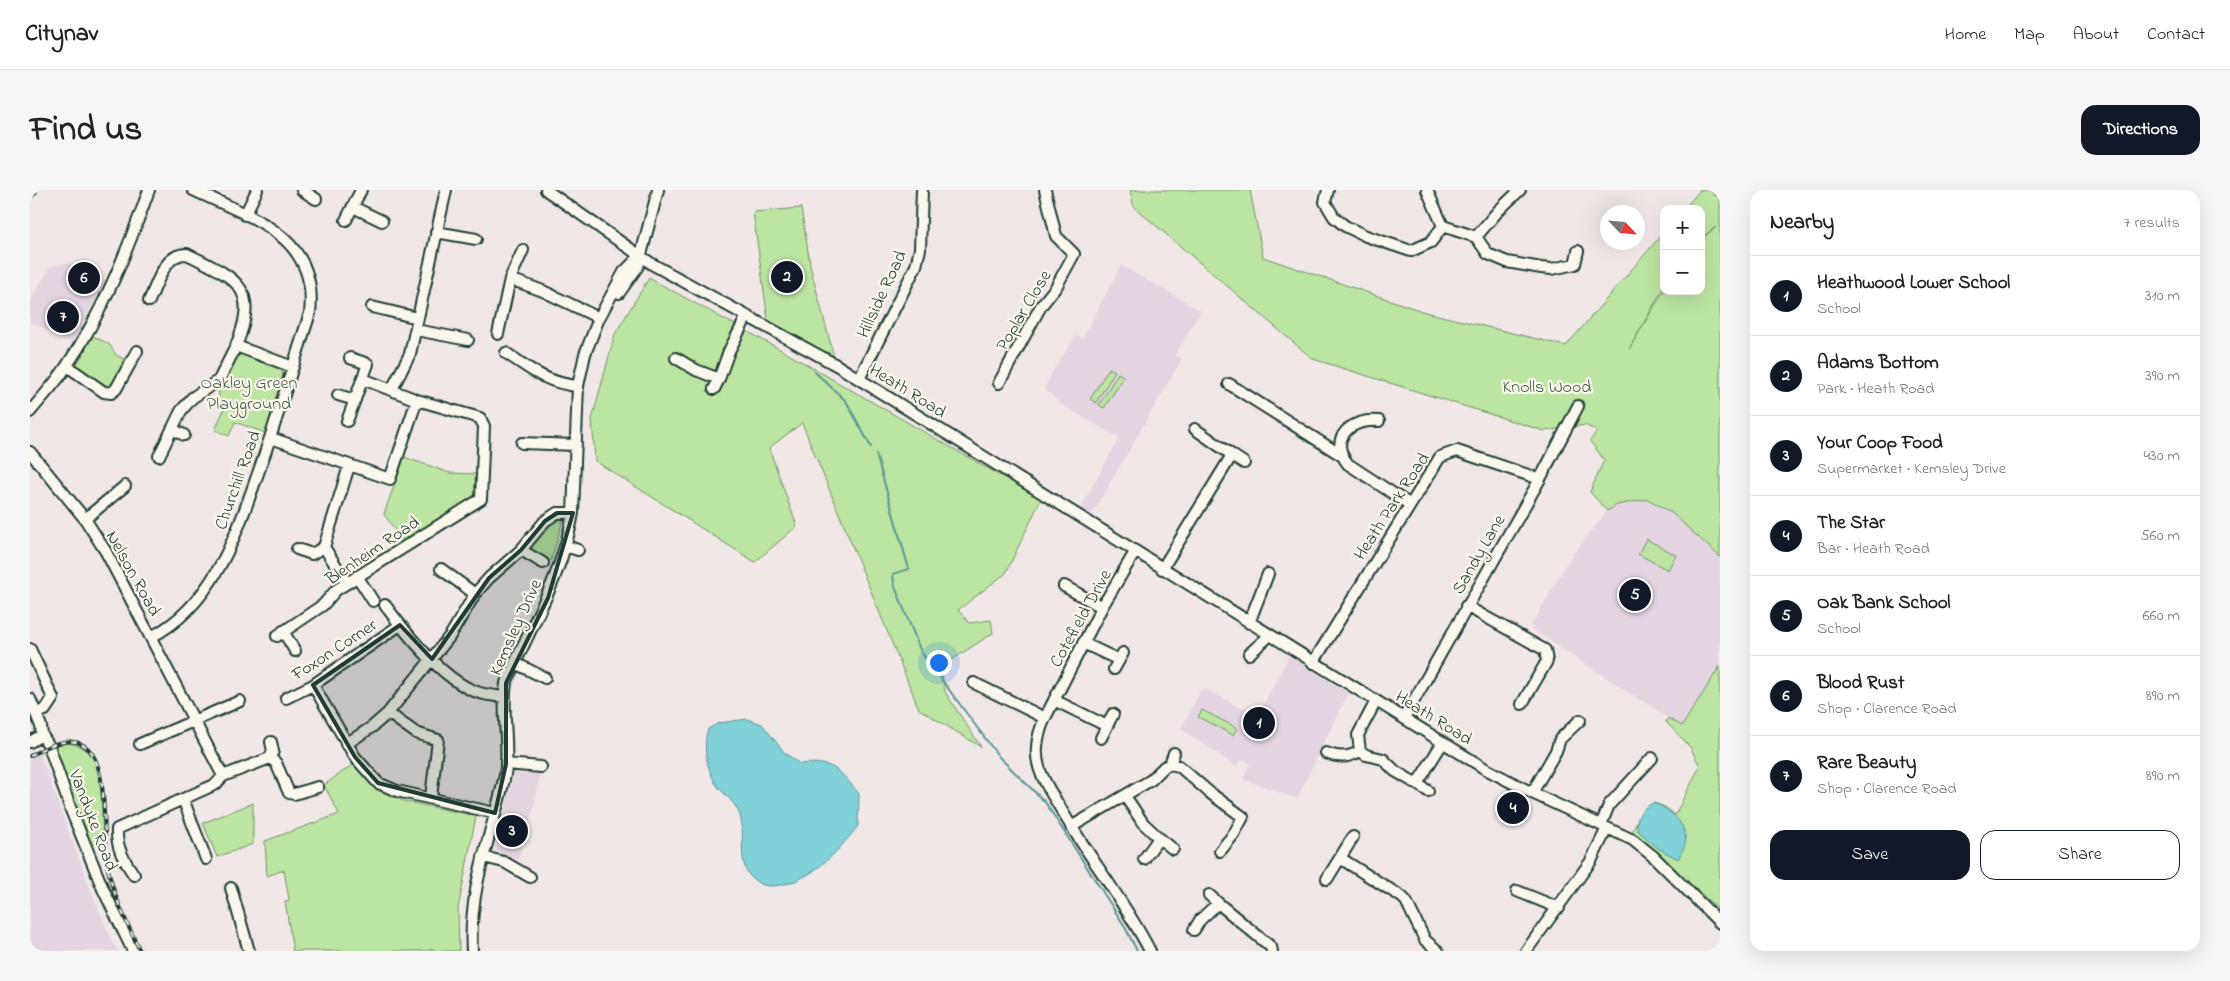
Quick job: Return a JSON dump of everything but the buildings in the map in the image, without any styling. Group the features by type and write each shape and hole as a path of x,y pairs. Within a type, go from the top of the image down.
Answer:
{"street":[{"path":"30,412 67,366 88,331 111,286 131,240 149,190"},
{"name":"Churchill Road","path":"151,638 181,618 198,599 220,567 240,524 272,438 292,367 310,313 312,298 301,258 289,242 276,231 193,190"},
{"path":"245,215 257,190"},
{"path":"302,190 316,199"},
{"path":"346,220 360,190"},
{"path":"392,389 407,361 412,346 446,190"},
{"name":"Heath Road","path":"546,190 640,256 672,276 859,379 1269,636 1443,742 1532,794 1633,840 1654,857 1720,923"},
{"name":"Kemsley Drive","path":"472,951 471,926 474,896 506,764 504,697 506,683 548,598 566,546 573,513 578,386 585,354 599,318 635,271 658,190"},
{"name":"Hillside Road","path":"859,379 916,266 920,249 922,190"},
{"name":"Poplar Close","path":"1000,383 1041,306 1077,256 1056,236 1045,190"},
{"path":"1328,190 1325,202 1334,218 1366,236 1411,251 1431,242 1443,226"},
{"path":"1427,190 1443,226 1476,237 1488,254 1507,262 1552,269 1574,264 1578,251"},
{"path":"1476,237 1498,211 1520,190"},
{"path":"353,207 382,221"},
{"path":"436,232 476,240"},
{"path":"498,334 510,279 523,250"},
{"path":"149,301 166,265 172,258 182,254 197,259 227,276 244,292 246,308 245,319 236,346 219,380 192,398 181,411 159,456"},
{"path":"510,279 543,291 599,318"},
{"path":"372,307 418,318"},
{"path":"714,389 729,350 747,316"},
{"path":"416,330 468,340"},
{"path":"236,346 292,367"},
{"path":"67,366 104,392 111,392 116,389 137,350"},
{"path":"506,353 540,376 558,383 578,386"},
{"path":"347,421 368,364 350,358"},
{"path":"676,358 696,370 719,379"},
{"path":"272,438 390,479 417,400 363,379"},
{"path":"1229,384 1341,455 1348,464 1409,504"},
{"path":"338,395 354,400"},
{"name":"Blenheim Road","path":"295,651 280,634 323,605 336,590 481,499 484,426 480,418 417,400"},
{"name":"Sandy Lane","path":"1404,718 1466,606 1540,479 1578,406"},
{"path":"1341,455 1340,442 1347,430 1357,422 1379,421"},
{"path":"172,429 184,435"},
{"path":"1195,429 1244,463"},
{"path":"522,443 576,445"},
{"name":"Heath Park Road","path":"1313,663 1409,504 1440,457 1457,451 1540,479"},
{"name":"Nelson Road","path":"30,452 85,519 106,552 223,776"},
{"path":"1162,569 1232,455"},
{"path":"297,549 312,554 324,546 349,466"},
{"path":"85,519 125,486"},
{"path":"346,744 372,727 388,713 450,636 474,594 521,550 545,520 556,513 573,513"},
{"path":"324,546 347,583"},
{"path":"566,546 578,550"},
{"path":"521,550 543,563"},
{"name":"Cotefield Drive","path":"1135,552 1102,606 1045,718 1039,731 1037,749 1038,766 1046,783 1071,827 1136,923 1150,951"},
{"path":"441,569 474,594"},
{"path":"1249,623 1268,574"},
{"path":"357,576 373,601"},
{"path":"1064,586 1102,606"},
{"path":"385,605 400,625 432,660 478,693 504,697"},
{"path":"1466,606 1545,650 1547,661 1522,704"},
{"name":"Foxon Corner","path":"286,698 313,685 400,625"},
{"path":"1249,654 1269,636"},
{"path":"1083,643 1119,661"},
{"path":"30,649 53,698 45,710 36,713"},
{"path":"515,663 545,678"},
{"path":"974,683 1045,718"},
{"path":"313,685 346,744 378,783 397,791 431,797 495,813"},
{"name":"Vandyke Road","path":"30,698 41,726 42,735 49,746 71,810 103,889 133,951"},
{"path":"1054,700 1106,726"},
{"path":"140,744 240,701"},
{"path":"1376,701 1358,735 1360,750 1366,755 1383,759 1395,771 1428,791"},
{"path":"388,713 416,733 438,740 431,797"},
{"path":"1101,738 1113,714"},
{"path":"1532,794 1556,750 1560,738 1580,720"},
{"path":"30,742 42,735"},
{"path":"134,875 121,854 116,839 117,828 216,784 223,776 270,758 273,750 271,742"},
{"path":"1417,784 1443,742"},
{"path":"1326,753 1342,757 1352,756 1360,750"},
{"path":"1170,764 1174,753"},
{"path":"270,758 276,763 289,793 294,794 318,787"},
{"path":"1526,951 1559,908 1591,861 1604,826 1609,805 1652,758"},
{"path":"506,764 541,767"},
{"path":"1071,827 1151,780 1164,767 1170,764 1179,766 1210,793 1243,816 1254,821"},
{"path":"1125,796 1143,823 1158,838 1173,849"},
{"path":"183,799 206,859"},
{"path":"1220,851 1234,834 1243,816"},
{"path":"1327,879 1353,837"},
{"path":"1144,859 1158,838"},
{"path":"483,856 504,862 530,876"},
{"path":"1340,858 1402,897 1425,940 1438,951"},
{"path":"231,888 249,951"},
{"path":"1517,892 1559,908"},
{"path":"1209,895 1270,947 1272,951"},
{"path":"1194,930 1200,920 1218,903"}],"highlighted area":[{"path":"557,513 573,513 548,598 506,683 506,764 495,813 378,783 355,757 313,685 400,625 432,659 489,578 521,550 545,521"}],"shaded area":[{"path":"62,263 77,265 106,280 73,343 30,322 30,301 50,267"},
{"path":"1121,265 1201,311 1175,355 1182,359 1091,516 1080,509 1119,438 1065,407 1044,389 1054,369 1076,336 1083,338"},
{"path":"1648,499 1673,514 1720,557 1720,666 1682,727 1530,628 1568,561 1607,511 1617,505"},
{"path":"1289,655 1348,693 1297,799 1243,779 1250,763 1242,759 1237,767 1181,729 1202,688 1258,716"},
{"path":"39,753 90,888 113,944 119,951 30,951 30,758"},
{"path":"514,772 540,773 535,804 518,860 495,851"}],"green space":[{"name":"Knolls Wood","path":"1130,190 1250,190 1263,257 1425,312 1566,346 1660,237 1660,294 1629,349 1661,295 1705,295 1705,236 1716,227 1705,235 1705,205 1687,205 1700,190 1712,190 1713,195 1720,196 1720,557 1673,514 1648,499 1617,505 1607,511 1590,492 1604,460 1590,441 1597,431 1585,425 1544,431 1313,359 1134,207"},
{"path":"801,208 811,270 834,357 768,320 753,212"},
{"path":"649,278 783,351 1041,499 1006,573 958,610 969,623 991,620 993,633 941,667 945,692 981,747 919,709 802,423 769,448 797,526 755,562 595,461 592,419 615,334"},
{"path":"93,336 109,344 116,355 128,361 115,386 106,389 77,369 76,366"},
{"name":"Oakley Green Playground","path":"243,354 278,366 282,370 283,375 265,433 235,422 229,436 215,430 225,407 217,403 219,393 216,388 227,376 237,356"},
{"path":"1109,368 1115,371 1096,403 1090,399"},
{"path":"1118,373 1124,377 1104,408 1099,405"},
{"path":"404,457 450,473 477,474 476,496 403,542 384,514"},
{"path":"563,519 551,561 529,549 547,526"},
{"path":"1646,539 1676,555 1668,570 1638,554"},
{"path":"1720,666 1720,911 1633,831 1643,811 1654,803 1665,807 1675,815 1700,766 1690,747 1666,722 1668,718 1682,726"},
{"path":"1202,710 1237,728 1233,735 1198,717"},
{"path":"64,743 78,746 87,751 96,762 98,768 101,788 103,841 91,846 55,746"},
{"path":"355,763 376,785 403,801 476,816 458,909 459,951 435,951 434,949 426,951 293,951 285,901 289,900 284,870 267,876 265,841 339,814 324,785"},
{"path":"253,803 253,844 217,857 203,823"}],"water":[{"path":"747,719 762,724 784,752 800,764 820,764 834,768 859,794 858,826 841,847 809,874 784,885 763,885 753,879 746,870 743,855 741,817 738,810 714,781 708,766 705,743 708,729 719,723"},
{"path":"1654,803 1672,814 1684,830 1685,844 1678,859 1659,849 1638,831 1638,817 1646,807"}],"waterway":[{"path":"815,372 846,401 871,447"},
{"path":"876,454 909,569 893,574 894,584 921,652 999,757 1045,802 1124,925 1137,951"}],"railway":[{"path":"30,756 59,743 80,743 92,754 100,773 108,869 118,901 140,951"}],"place":[{"name":"Adams Bottom","path":"787,277"},
{"name":"Blood Rust","path":"84,278"},
{"name":"Rare Beauty","path":"63,317"},
{"name":"Oak Bank School","path":"1635,595"},
{"name":"Heathwood Lower School","path":"1259,723"},
{"name":"The Star","path":"1513,808"},
{"name":"Your Coop Food","path":"512,831"}]}
